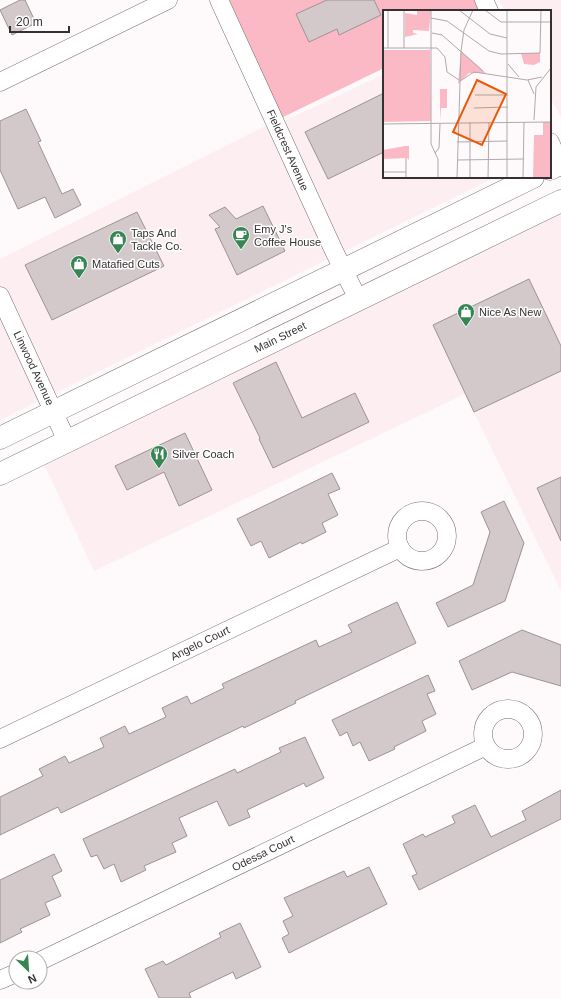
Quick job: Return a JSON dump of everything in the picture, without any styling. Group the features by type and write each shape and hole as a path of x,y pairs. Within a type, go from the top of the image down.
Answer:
{"main road":[{"path":"0,438 531,178"},
{"name":"Main Street","path":"0,474 561,201"}],"street":[{"path":"0,82 168,0"},
{"name":"Fieldcrest Avenue","path":"219,0 343,270 358,299"},
{"path":"484,0 489,10"},
{"path":"551,145 558,166"},
{"name":"Linwood Avenue","path":"0,296 67,441"},
{"name":"Angelo Court","path":"0,739 400,548"},
{"name":"Odessa Court","path":"48,957 486,746"}],"shaded area":[{"path":"219,0 484,0 489,10 383,10 383,68 275,121"},
{"path":"499,0 561,0 561,117 551,100 551,10 504,10"},
{"path":"383,74 383,178 494,178 0,420 0,259 275,121 284,121"},
{"path":"561,211 561,591 465,394 94,571 44,464"}],"building":[{"path":"20,0 25,0 36,23 12,35 0,10"},
{"path":"327,0 374,0 381,15 339,35 337,29 309,42 296,14"},
{"path":"383,93 383,152 328,179 305,132"},
{"path":"26,109 41,141 38,142 62,194 73,189 81,205 55,218 45,197 18,209 0,170 0,121"},
{"path":"263,206 285,251 237,275 215,229 220,227 209,215 225,207 236,219"},
{"path":"137,212 164,266 52,320 25,265"},
{"path":"529,279 561,346 561,371 474,412 433,325"},
{"path":"276,362 302,418 355,393 369,422 273,468 233,383"},
{"name":"Silver Coach","path":"185,433 212,490 179,506 164,472 127,490 115,466"},
{"path":"332,473 340,489 328,494 338,515 322,523 326,532 302,544 301,542 269,558 261,541 251,546 237,519"},
{"path":"561,477 561,541 537,488"},
{"path":"504,501 524,543 505,601 448,627 436,603 473,585 490,532 481,512"},
{"path":"397,602 416,643 295,701 296,703 244,728 243,726 61,813 58,807 0,835 0,797 43,776 39,769 65,756 69,763 104,747 100,738 125,726 129,734 166,717 162,708 187,696 191,704 224,688 222,684 316,640 319,647 352,632 348,625"},
{"path":"522,630 561,645 561,686 512,672 472,690 459,661"},
{"path":"428,675 435,691 427,694 436,714 422,721 426,731 394,747 395,749 369,761 360,742 353,746 347,732 340,736 332,720"},
{"path":"305,737 324,778 306,787 304,783 247,810 250,817 229,826 217,801 179,818 187,836 172,843 176,852 144,866 146,870 121,882 114,864 104,869 97,855 91,857 83,839 235,769 237,773 281,752 279,748"},
{"path":"561,790 561,819 419,890 412,876 417,874 403,844 423,834 425,837 455,823 452,816 475,805 491,837 526,820 522,811"},
{"path":"54,854 62,871 52,876 61,896 45,903 50,915 20,929 22,932 0,943 0,880"},
{"path":"369,867 387,904 289,953 282,938 289,934 283,921 293,916 284,898 344,871 347,877"},
{"path":"240,923 261,967 236,979 233,972 189,993 191,998 159,998 145,969 163,961 166,965 221,937 219,933"}],"place":[{"name":"Emy J's Coffee House","path":"241,250"},
{"name":"Taps And Tackle Co.","path":"118,254"},
{"name":"Matafied Cuts","path":"79,279"},
{"name":"Nice As New","path":"466,327"},
{"name":"Silver Coach","path":"159,469"}]}
